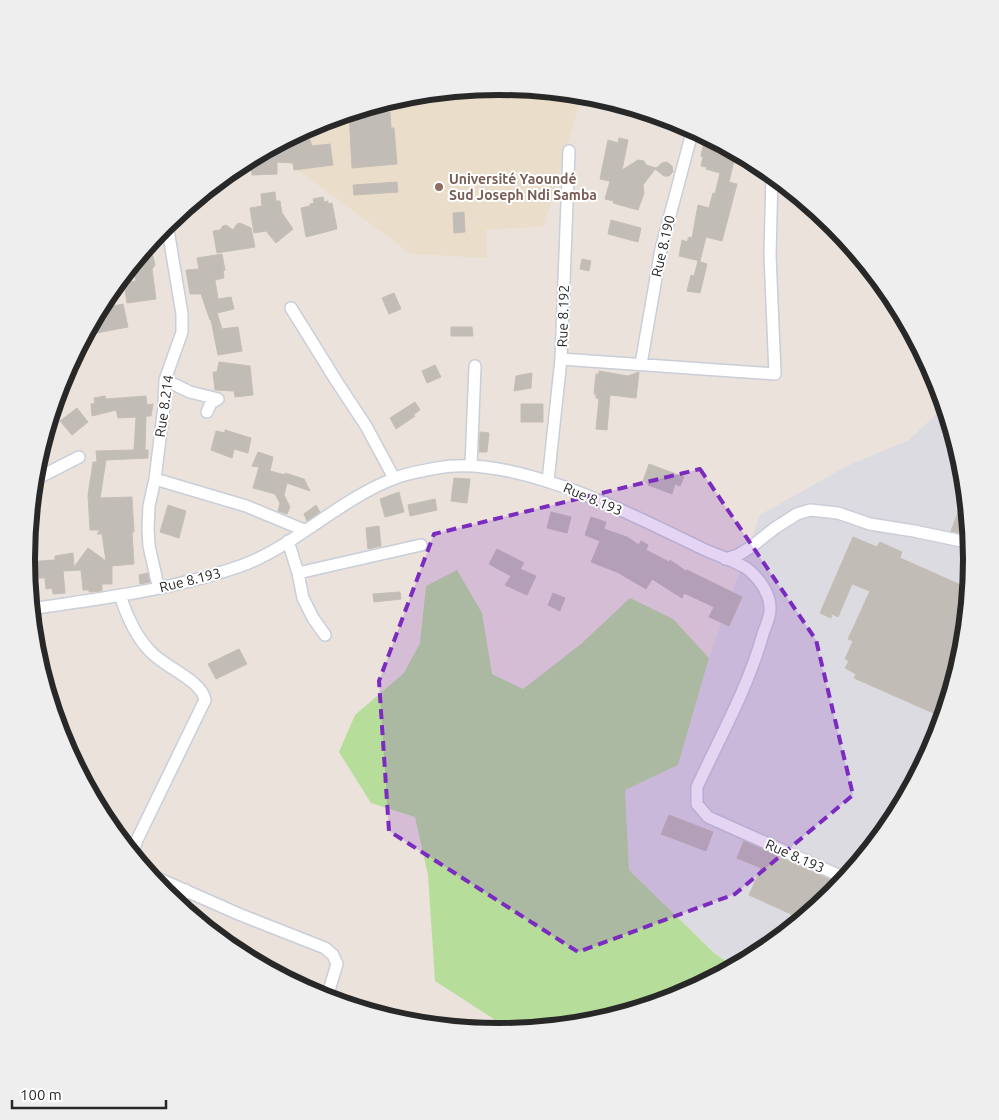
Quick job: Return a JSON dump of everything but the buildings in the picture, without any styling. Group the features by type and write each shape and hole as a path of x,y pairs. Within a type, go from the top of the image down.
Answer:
{"street":[{"name":"Rue 8.190","path":"640,364 661,249 691,137"},
{"name":"Rue 8.192","path":"548,481 561,359 569,151"},
{"path":"561,359 775,374 770,255 772,184"},
{"name":"Rue 8.214","path":"161,588 157,582 152,562 148,529 149,506 155,479 164,406 165,380 182,332 182,314 169,234"},
{"path":"291,308 366,426 394,478"},
{"path":"471,466 475,366"},
{"path":"165,380 190,392 218,399 211,403 208,412"},
{"path":"43,476 79,457"},
{"name":"Rue 8.193","path":"38,608 161,588 240,567 288,541 362,493 394,478 440,467 471,466 494,468 548,481 657,527 748,569 765,589 770,610 755,663 696,787 697,804 708,817 840,875"},
{"path":"155,479 246,506 304,530"},
{"path":"724,559 738,555 797,514 810,510 838,513 870,524 963,541"},
{"path":"288,541 298,572 303,598 313,618 325,635"},
{"path":"298,572 421,545"},
{"path":"120,595 132,624 149,650 169,667 198,686 204,693 206,700 135,847"},
{"path":"164,881 242,915 325,948 332,954 337,964 329,992"},
{"path":"183,899 186,890"}],"highlighted area":[{"path":"700,469 816,640 853,795 735,894 578,952 389,831 379,681 434,534"}],"shaded area":[{"name":"Université Yaoundé Sud Joseph Ndi Samba","path":"500,95 530,96 580,102 544,226 486,230 487,258 411,254 276,153 294,143 350,120 409,104 469,96"},
{"path":"939,412 955,469 960,499 964,560 960,621 955,651 939,709 929,738 902,792 868,843 849,866 806,909 782,929 729,963 714,953 629,870 625,790 678,765 709,658 760,515 847,466 909,440"}],"green space":[{"path":"457,570 482,613 492,674 523,689 581,644 630,598 673,619 709,658 678,765 625,790 629,870 714,953 729,963 677,989 620,1009 560,1021 530,1024 502,1024 435,981 428,875 415,817 371,803 339,752 355,715 404,673 420,643 426,586"},
{"path":"72,742 78,748 77,753"}],"place":[{"name":"Université Yaoundé Sud Joseph Ndi Samba","path":"439,187"}]}
